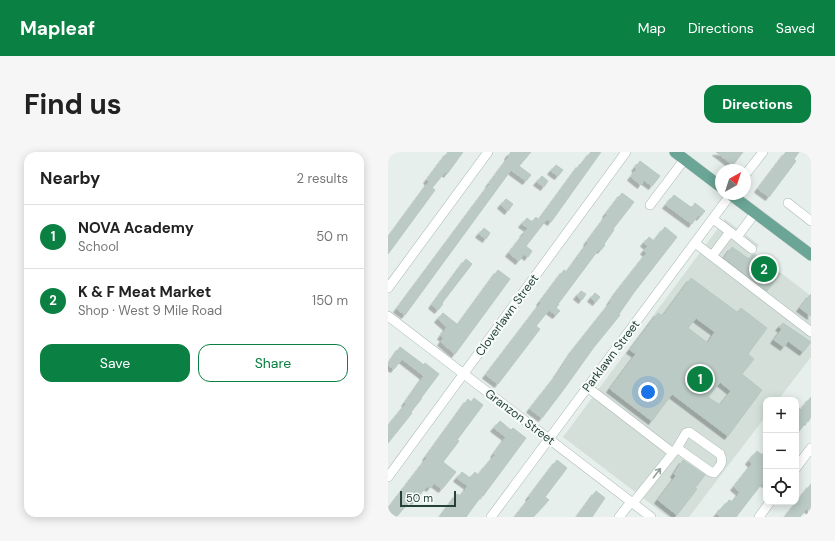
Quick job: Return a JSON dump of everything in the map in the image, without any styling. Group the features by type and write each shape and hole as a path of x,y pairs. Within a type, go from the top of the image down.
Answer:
{"main road":[{"path":"674,152 715,183"},
{"path":"738,200 811,255"}],"street":[{"path":"388,288 488,152"},
{"name":"Cloverlawn Street","path":"388,477 626,152"},
{"path":"751,167 762,152"},
{"path":"650,205 684,160"},
{"name":"Parklawn Street","path":"491,517 726,200"},
{"path":"788,203 811,221"},
{"path":"715,252 755,213"},
{"path":"713,219 752,249"},
{"path":"695,243 811,332"},
{"name":"Granzon Street","path":"388,316 651,517"},
{"path":"588,387 675,450 711,472 714,473 722,463 722,459 720,454 689,432 686,433 675,450 619,517"},
{"path":"799,464 811,448"},
{"path":"759,517 768,505"}],"shaded area":[{"path":"725,219 759,245 754,252 811,296 811,357 780,397 763,397 763,420 689,517 668,517 563,437"}],"building":[{"path":"448,152 463,152 447,174 445,172 432,188 435,190 388,254 388,238 429,182 427,180"},
{"path":"511,152 531,152 519,166 531,175 526,181 511,170 405,315 397,309 490,184"},
{"path":"591,152 601,152 551,222 547,219 526,246 532,251 528,257 524,254 519,261 509,253 528,228 522,224 527,218 532,222 536,217 539,220 580,164 581,165"},
{"path":"716,152 743,152 734,164"},
{"path":"786,152 799,152 794,159 796,161 769,197 758,189"},
{"path":"640,161 660,176 652,186 644,180 641,185 631,177 637,169 635,168"},
{"path":"556,165 563,170 558,176 551,171"},
{"path":"542,176 548,181 544,187 537,182"},
{"path":"622,193 634,202 613,229 614,230 604,244 605,245 601,250 599,249 558,304 556,308 560,311 556,315 549,310 536,326 540,329 498,384 486,375 541,303 540,302 564,270 567,272"},
{"path":"674,195 692,208 695,203 705,211 700,217 698,215 692,224 666,205"},
{"path":"506,199 513,204 508,211 501,205"},
{"path":"665,227 677,237 635,291 619,314 620,315 594,347 542,418 530,409 647,253 644,251 648,246 644,243 649,237 654,241"},
{"path":"484,228 490,233 486,239 479,234"},
{"path":"732,247 749,259 752,255 754,255 780,274 767,291 724,258"},
{"path":"466,259 472,264 438,310 432,305"},
{"path":"498,270 510,279 455,354 441,342 444,338 441,336 447,327 438,319 443,313 458,325"},
{"path":"691,278 737,312 741,308 767,328 748,354 754,359 742,374 762,390 728,436 672,394 652,421 610,389 636,354 630,350 658,313 663,316","holes":["696,318 715,332 708,343 688,328","720,382 731,391 720,405 708,397"]},
{"path":"581,291 586,294 582,300 577,296"},
{"path":"595,293 600,297 596,302 591,298"},
{"path":"811,294 811,316 800,308"},
{"path":"783,323 811,342 803,352 788,341 784,347 774,340 782,329 779,327"},
{"path":"400,347 439,374 411,412 412,413 388,443 388,426 406,404 405,403 424,376 402,359 394,369 388,365"},
{"path":"811,397 811,417 799,431 799,408 801,410"},
{"path":"474,398 483,405 443,462 456,472 442,489 434,483 430,488 427,486 415,501 412,499 396,517 388,517 388,509 427,458 426,457 468,399 471,402"},
{"path":"500,421 511,430 513,428 526,438 466,517 440,517 457,494 461,496 468,486 457,478 462,472 470,478 475,472 478,475 495,455 494,454 506,437 494,428"},
{"path":"757,451 762,455 763,454 763,482 736,517 720,517 717,514 723,506 724,507 729,500 733,502 740,492 734,487 752,464 749,461"},
{"path":"557,460 567,468 545,497 549,500 533,517 515,517 530,498 529,497"},
{"path":"683,460 705,475 695,488 697,489 677,515 658,500 676,476 674,474"},
{"path":"811,484 811,511 807,508 800,517 785,517 794,505 799,505 799,499"},
{"path":"596,491 605,498 592,517 577,517"}],"place":[{"name":"K & F Meat Market","path":"764,269"},
{"name":"NOVA Academy","path":"700,379"}]}
